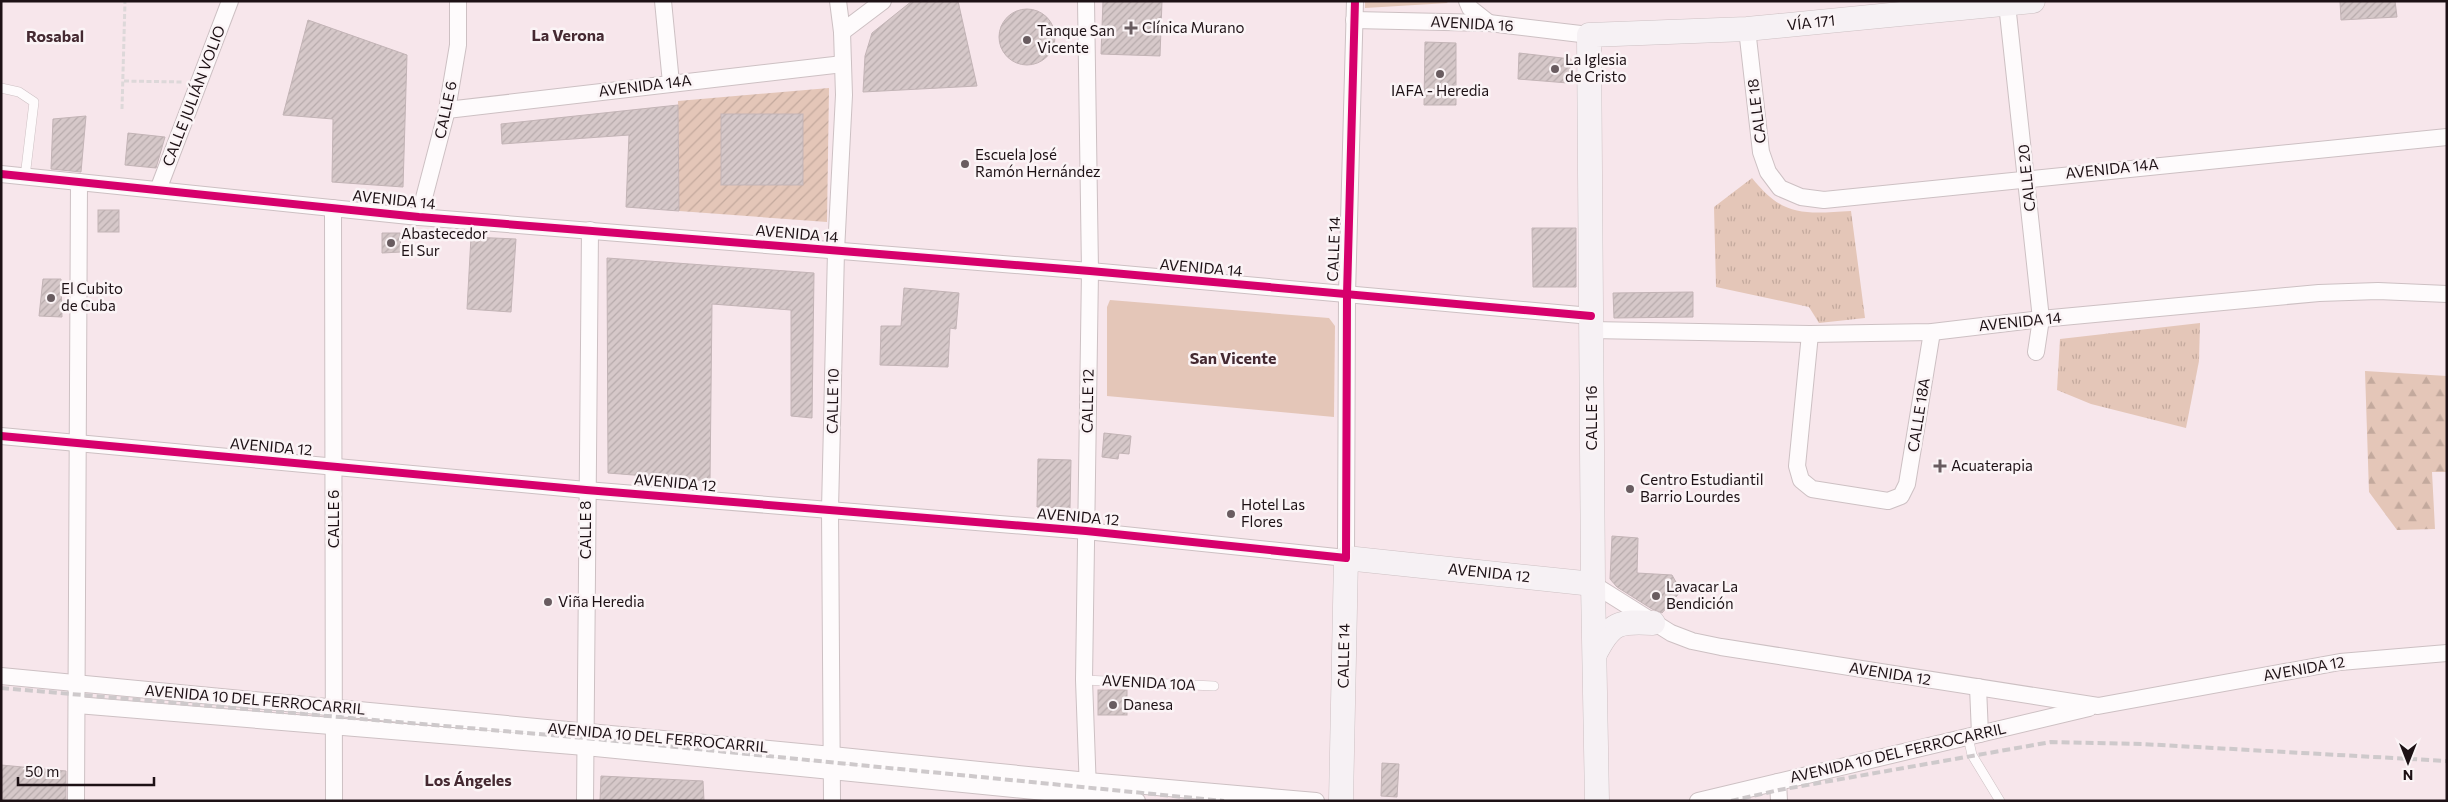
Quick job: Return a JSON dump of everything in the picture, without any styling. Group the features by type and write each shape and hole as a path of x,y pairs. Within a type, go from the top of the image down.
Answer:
{"main road":[{"name":"VÍA 171","path":"1589,35 1747,30 2033,1"},
{"name":"CALLE 16","path":"1589,35 1593,584 1597,801"},
{"name":"AVENIDA 12","path":"1346,558 1593,584"},
{"name":"CALLE 14","path":"1341,801 1346,558"},
{"path":"1595,654 1604,635 1611,628 1630,622 1653,623"}],"street":[{"name":"CALLE JULIÁN VOLIO","path":"158,190 230,1"},
{"name":"CALLE 6","path":"419,217 447,110 458,45 458,1"},
{"path":"663,1 671,83"},
{"name":"CALLE 10","path":"832,801 830,510 836,251 844,95 842,32 838,1"},
{"path":"842,32 883,1"},
{"name":"CALLE 12","path":"1086,1 1090,271 1084,680 1088,793"},
{"name":"CALLE 14","path":"1346,558 1347,294 1355,1"},
{"path":"1467,1 1470,8 1488,24"},
{"name":"CALLE 20","path":"2007,4 2041,319 2036,352"},
{"name":"AVENIDA 16","path":"1354,20 1488,24 1589,35"},
{"name":"CALLE 18","path":"1747,30 1761,152 1768,172 1780,188"},
{"name":"AVENIDA 14A","path":"447,110 843,64"},
{"name":"AVENIDA 14A","path":"1780,188 1801,197 1824,200 2447,137"},
{"name":"AVENIDA 14","path":"1,174 419,217 1090,271 1347,294 1592,323 1810,334 1932,332 2041,319 2319,293 2378,291 2447,294"},
{"path":"76,801 79,182"},
{"name":"CALLE 6","path":"333,208 336,726 334,801"},
{"name":"CALLE 8","path":"585,801 586,490 590,230"},
{"name":"CALLE 18A","path":"1810,334 1797,466 1801,480 1812,489 1888,501 1901,496 1907,484 1932,332"},
{"name":"AVENIDA 12","path":"1,436 586,490 1086,531 1346,558"},
{"name":"AVENIDA 12","path":"1593,584 1653,623 1692,641 2098,706 2340,662 2447,653"},
{"name":"AVENIDA 10 DEL FERROCARRIL","path":"1,676 335,708 585,739 832,763 1088,793 1137,801"},
{"path":"1974,735 1978,687"},
{"name":"AVENIDA 10 DEL FERROCARRIL","path":"77,705 336,726 585,739"},
{"name":"AVENIDA 10 DEL FERROCARRIL","path":"1698,801 2098,706"},
{"path":"1778,782 1779,801"},
{"name":"AVENIDA 10 DEL FERROCARRIL","path":"1088,793 1316,801"}],"lane":[{"path":"1,88 19,92 34,102 26,177"},
{"name":"AVENIDA 10A","path":"1084,680 1214,686"},
{"path":"1974,735 1972,756 2000,801"}],"path":[{"path":"122,109 125,1"},
{"path":"123,81 200,82"}],"green space":[{"path":"1365,1 1445,1 1448,3 1365,8"},
{"path":"829,88 827,222 679,211 678,101","holes":["721,114 803,114 803,185 721,185"]},
{"path":"1752,178 1774,200 1796,210 1820,213 1851,211 1865,318 1819,323 1809,307 1716,287 1714,207"},
{"path":"1110,300 1329,318 1335,326 1334,417 1107,396 1107,307"},
{"path":"2200,323 2199,361 2186,428 2091,404 2057,390 2060,339"},
{"path":"2365,371 2447,376 2447,472 2432,472 2435,529 2397,530 2369,492"}],"building":[{"path":"912,1 958,1 977,86 863,92 865,56 872,33"},
{"name":"Clínica Murano","path":"1103,1 1162,1 1160,56 1101,54"},
{"path":"2340,1 2395,1 2397,17 2341,20"},
{"name":"Tanque San Vicente","path":"1022,9 1032,9 1047,17 1053,26 1055,37 1053,48 1047,57 1032,65 1022,65 1011,60 1004,53 999,42 999,32 1004,21 1011,14"},
{"path":"308,20 407,55 403,187 332,182 333,119 283,115"},
{"name":"IAFA - Heredia","path":"1425,42 1456,43 1456,105 1424,105"},
{"path":"1519,53 1571,59 1568,83 1518,79"},
{"path":"678,105 679,211 626,207 629,135 502,144 501,124"},
{"path":"721,114 803,114 803,185 721,185"},
{"path":"86,116 81,172 51,169 53,119"},
{"path":"128,133 165,137 156,168 125,165"},
{"path":"98,210 119,210 119,232 98,232"},
{"path":"1532,228 1576,228 1576,287 1533,287"},
{"name":"Abastecedor El Sur","path":"382,233 400,233 401,252 382,253"},
{"path":"471,237 516,239 511,312 467,309"},
{"path":"607,258 814,273 812,418 791,416 791,310 712,304 710,481 608,473"},
{"name":"El Cubito de Cuba","path":"43,279 61,279 62,317 39,316"},
{"path":"904,288 959,293 956,329 950,328 948,367 880,365 881,326 901,326"},
{"path":"1693,292 1693,317 1614,318 1613,293"},
{"path":"1104,433 1131,436 1129,454 1119,453 1118,459 1102,457"},
{"path":"1038,459 1071,460 1070,508 1037,507"},
{"path":"1612,536 1638,538 1637,573 1672,575 1681,591 1662,613 1652,609 1617,587 1610,579"},
{"name":"Danesa","path":"1098,690 1127,690 1127,715 1098,715"},
{"path":"1382,763 1399,764 1397,797 1381,796"},
{"path":"1,765 66,771 66,801 1,801"},
{"path":"601,776 703,781 704,801 600,801"}],"railway":[{"path":"1,688 585,738 1224,801"},
{"path":"1731,801 1779,790 2051,742 2142,744 2447,761"}],"cycle path":[{"path":"1,436 586,490 1086,531 1346,558 1347,294 1355,1"},
{"path":"1,174 419,217 1090,271 1591,316"}],"place":[{"name":"Clínica Murano","path":"1131,28"},
{"name":"Tanque San Vicente","path":"1027,40"},
{"name":"La Iglesia de Cristo","path":"1555,69"},
{"name":"IAFA - Heredia","path":"1440,74"},
{"name":"Escuela José Ramón Hernández","path":"965,164"},
{"name":"Abastecedor El Sur","path":"391,243"},
{"name":"El Cubito de Cuba","path":"51,298"},
{"name":"Acuaterapia","path":"1940,466"},
{"name":"Centro Estudiantil Barrio Lourdes","path":"1630,489"},
{"name":"Hotel Las Flores","path":"1231,514"},
{"name":"Lavacar La Bendición","path":"1656,596"},
{"name":"Viña Heredia","path":"548,602"},
{"name":"Danesa","path":"1113,705"}],"district":[{"name":"La Verona","path":"568,35"},
{"name":"Rosabal","path":"55,36"},
{"name":"San Vicente","path":"1233,358"},
{"name":"Los Ángeles","path":"468,780"}]}
